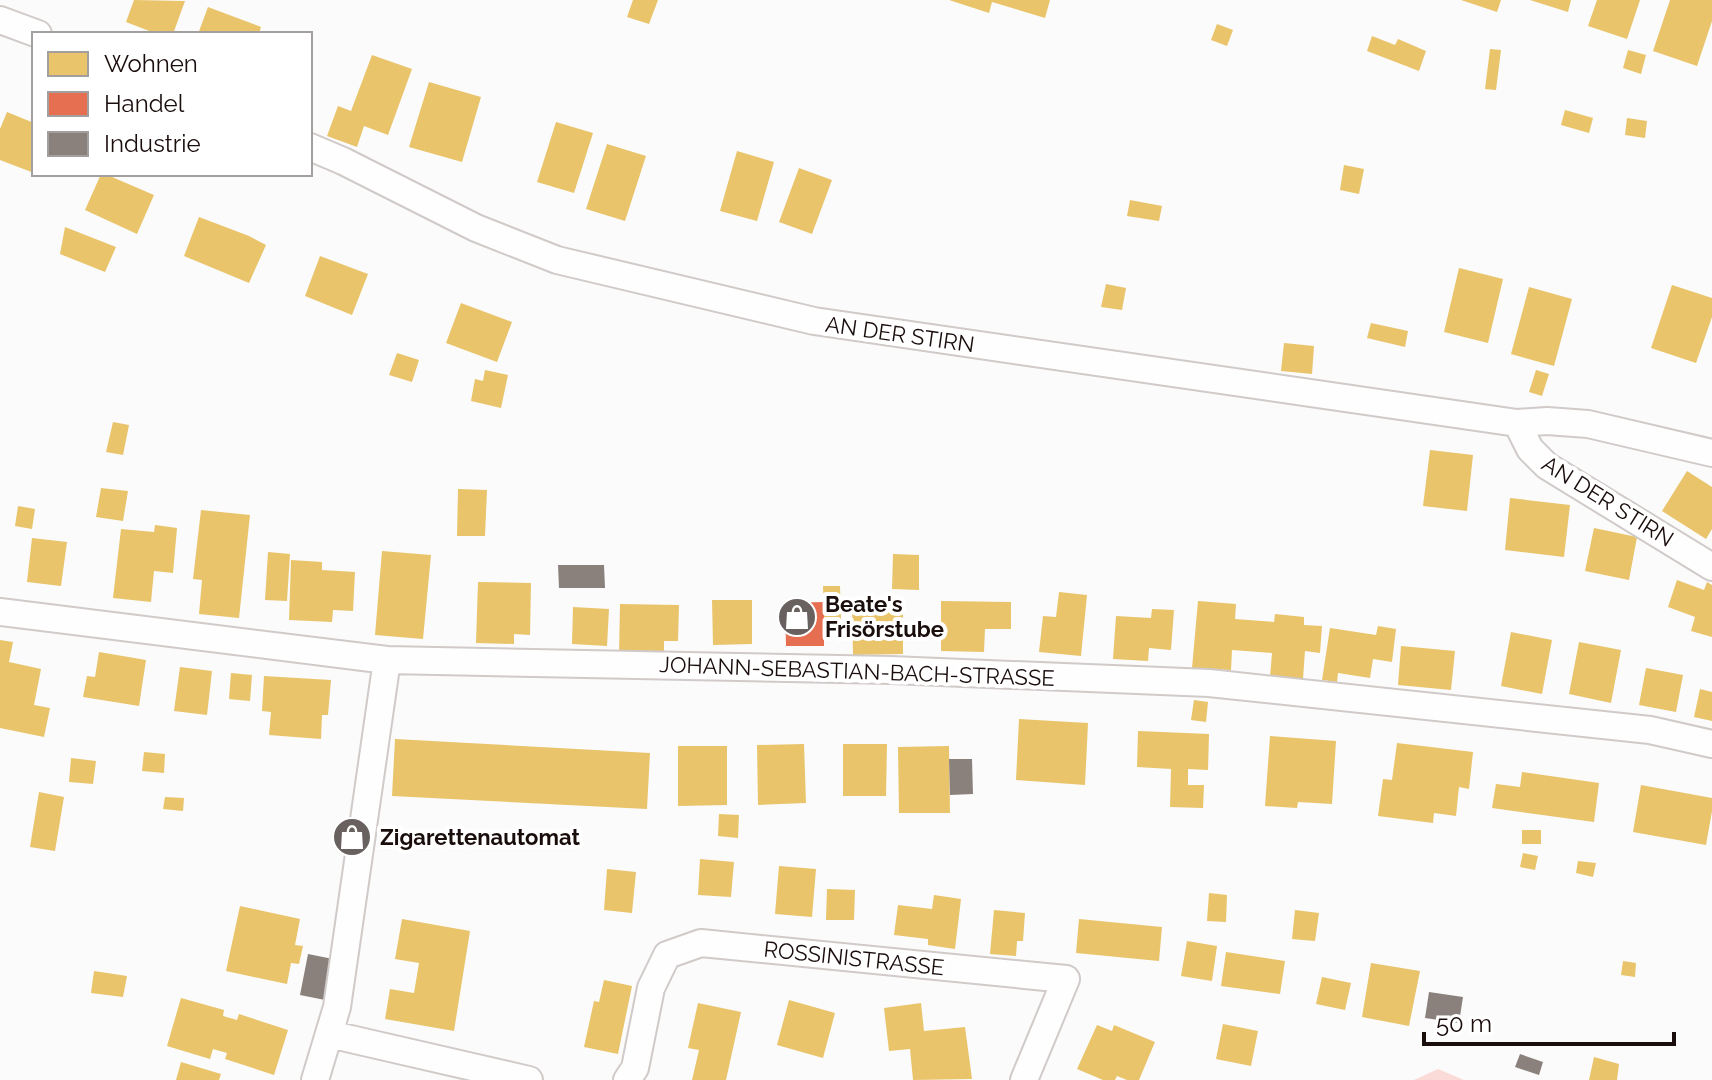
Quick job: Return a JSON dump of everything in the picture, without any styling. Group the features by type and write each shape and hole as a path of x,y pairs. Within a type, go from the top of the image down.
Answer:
{"street":[{"path":"0,20 33,32"},
{"name":"AN DER STIRN","path":"312,148 476,228 557,260 814,321 1517,423 1547,421 1588,424 1712,453"},
{"name":"AN DER STIRN","path":"1517,423 1530,449 1547,466 1712,567"},
{"name":"JOHANN-SEBASTIAN-BACH-STRASSE","path":"0,612 387,660 891,670 1209,683 1650,730 1712,744"},
{"path":"315,1080 337,1007 387,660"},
{"name":"ROSSINISTRASSE","path":"627,1080 635,1068 651,988 667,955 701,943 1066,979 1024,1080"},
{"path":"329,1034 529,1080"}],"shaded area":[{"path":"1438,1069 1464,1080 1414,1080"}],"building: Wohnen":[{"path":"134,0 185,1 174,32 152,32 126,22"},
{"path":"633,0 658,0 649,24 627,17"},
{"path":"949,0 1050,0 1045,18 992,2 989,13"},
{"path":"1461,0 1501,0 1497,12"},
{"path":"1530,0 1571,0 1568,12"},
{"path":"1597,0 1640,0 1627,39 1588,26"},
{"path":"1670,0 1712,0 1712,21 1697,66 1653,51"},
{"path":"208,7 261,27 260,32 199,32"},
{"path":"1217,24 1233,30 1227,46 1211,40"},
{"path":"1372,36 1395,45 1398,39 1426,51 1419,71 1367,51"},
{"path":"1490,49 1501,50 1496,90 1485,89"},
{"path":"1628,50 1646,55 1641,74 1623,68"},
{"path":"372,55 412,69 388,135 364,126 357,147 327,136 338,106 351,111"},
{"path":"429,82 481,97 462,162 409,147"},
{"path":"1565,110 1593,118 1589,133 1561,125"},
{"path":"7,112 32,122 32,172 0,160 0,129"},
{"path":"1627,118 1647,121 1645,138 1625,135"},
{"path":"556,122 593,133 574,193 537,182"},
{"path":"607,144 646,156 625,221 586,209"},
{"path":"737,151 774,162 757,221 720,211"},
{"path":"1344,165 1364,169 1359,194 1340,190"},
{"path":"799,168 832,180 812,234 779,222"},
{"path":"100,176 110,176 154,195 137,234 85,210"},
{"path":"1130,200 1162,206 1159,221 1127,216"},
{"path":"199,217 266,245 249,283 184,256"},
{"path":"65,227 116,247 105,272 60,254"},
{"path":"320,256 368,274 352,315 305,296"},
{"path":"1459,268 1503,279 1488,343 1444,332"},
{"path":"1106,284 1126,288 1122,310 1101,307"},
{"path":"1672,285 1712,298 1712,317 1696,363 1651,348"},
{"path":"1529,287 1572,299 1554,366 1511,354"},
{"path":"461,303 512,322 497,362 446,343"},
{"path":"1371,323 1408,331 1405,347 1367,338"},
{"path":"1284,343 1314,346 1312,374 1281,371"},
{"path":"397,353 419,360 412,382 389,375"},
{"path":"485,370 508,375 501,408 471,401 475,379 483,381"},
{"path":"1536,370 1549,374 1542,396 1529,392"},
{"path":"113,422 129,425 123,455 106,452"},
{"path":"1430,450 1473,455 1467,511 1423,506"},
{"path":"1687,471 1712,487 1712,529 1706,539 1662,511"},
{"path":"101,488 128,491 123,521 96,517"},
{"path":"458,489 487,490 485,536 457,536"},
{"path":"1510,498 1570,505 1564,557 1505,550"},
{"path":"18,506 35,509 32,529 15,526"},
{"path":"201,510 250,515 239,618 199,614 202,580 193,579"},
{"path":"155,525 177,528 173,573 154,571 151,602 113,598 121,529 154,532"},
{"path":"1594,528 1637,537 1629,580 1585,571"},
{"path":"32,538 67,542 61,586 27,582"},
{"path":"382,551 431,555 423,639 375,635"},
{"path":"268,552 290,554 287,601 265,600"},
{"path":"893,554 919,555 919,590 892,589"},
{"path":"291,560 322,562 322,570 355,572 353,611 333,610 332,622 289,620"},
{"path":"1677,580 1704,590 1707,582 1712,585 1712,637 1691,631 1695,617 1668,607"},
{"path":"478,582 531,583 530,635 514,634 514,644 476,643"},
{"path":"823,586 840,586 841,621 824,621"},
{"path":"1059,592 1087,595 1081,656 1039,652 1043,616 1056,617"},
{"path":"712,600 752,600 752,644 713,645"},
{"path":"941,601 1011,602 1011,629 985,629 984,652 941,651"},
{"path":"1198,601 1236,604 1235,619 1274,622 1275,614 1304,617 1304,625 1322,626 1320,653 1305,651 1303,679 1270,677 1272,653 1232,650 1231,670 1192,668"},
{"path":"903,602 903,654 853,655 852,603"},
{"path":"620,604 679,605 678,641 664,641 664,657 619,656"},
{"path":"573,607 609,609 607,646 572,644"},
{"path":"1152,609 1174,610 1171,650 1149,648 1148,661 1113,659 1116,616 1151,618"},
{"path":"1378,626 1396,629 1392,662 1373,659 1370,678 1338,673 1337,682 1322,680 1330,628 1376,635"},
{"path":"1511,632 1552,640 1542,694 1501,686"},
{"path":"0,640 13,642 9,662 41,669 34,705 50,708 44,737 0,728"},
{"path":"1579,642 1621,650 1611,703 1569,694"},
{"path":"1401,646 1455,651 1451,690 1398,685"},
{"path":"99,652 146,660 139,706 83,697 87,676 95,677"},
{"path":"180,667 212,671 207,715 174,711"},
{"path":"1646,668 1683,675 1676,712 1639,705"},
{"path":"231,673 252,675 250,701 229,699"},
{"path":"264,676 331,680 328,715 322,715 321,739 269,735 271,712 262,711"},
{"path":"1700,689 1712,692 1712,721 1694,717"},
{"path":"1194,700 1208,702 1206,722 1191,720"},
{"path":"1019,719 1088,723 1085,785 1016,780"},
{"path":"1138,731 1209,734 1208,770 1188,769 1188,785 1204,785 1203,808 1170,807 1171,769 1137,767"},
{"path":"1270,736 1336,741 1332,804 1298,802 1297,808 1265,806"},
{"path":"395,739 650,753 647,809 392,796"},
{"path":"1397,743 1473,752 1469,789 1459,787 1456,816 1434,813 1433,823 1378,816 1383,779 1392,780"},
{"path":"804,744 806,803 758,805 757,745"},
{"path":"843,744 887,744 886,796 843,796"},
{"path":"678,746 727,746 727,805 678,806"},
{"path":"949,746 950,813 899,813 898,747"},
{"path":"144,752 165,754 164,773 142,771"},
{"path":"71,758 96,761 93,784 69,782"},
{"path":"1522,772 1599,783 1594,822 1492,808 1496,784 1520,787"},
{"path":"1641,785 1712,798 1706,845 1633,832"},
{"path":"39,792 64,797 55,851 30,847"},
{"path":"165,797 184,798 183,811 163,809"},
{"path":"719,814 739,815 738,838 718,836"},
{"path":"1522,830 1541,830 1541,844 1522,844"},
{"path":"1523,853 1538,856 1535,870 1520,867"},
{"path":"700,859 734,862 731,897 698,895"},
{"path":"1578,861 1596,863 1593,877 1576,873"},
{"path":"779,866 816,869 812,917 775,914"},
{"path":"607,869 636,872 632,913 604,910"},
{"path":"827,889 855,890 854,920 826,920"},
{"path":"1209,893 1227,895 1226,922 1207,921"},
{"path":"934,895 961,899 955,949 928,945 928,939 894,935 898,905 932,909"},
{"path":"240,906 300,919 295,945 303,946 299,964 291,963 287,984 226,971"},
{"path":"994,910 1025,913 1023,941 1017,941 1016,956 990,954"},
{"path":"1295,910 1319,913 1315,941 1292,939"},
{"path":"402,919 470,931 454,1031 385,1019 390,989 414,993 419,963 395,959"},
{"path":"1079,919 1162,927 1159,961 1076,953"},
{"path":"1187,941 1217,946 1212,981 1181,976"},
{"path":"1226,952 1285,961 1280,994 1221,986"},
{"path":"1623,961 1636,963 1635,977 1621,975"},
{"path":"1371,963 1420,971 1409,1026 1362,1017"},
{"path":"94,971 127,976 123,997 91,993"},
{"path":"1322,977 1351,983 1345,1010 1316,1004"},
{"path":"604,980 632,986 618,1054 584,1047 594,1001 599,1002"},
{"path":"181,998 224,1010 223,1016 237,1020 239,1014 288,1030 274,1075 225,1059 227,1053 213,1049 210,1059 167,1046"},
{"path":"789,1000 835,1013 823,1058 777,1045"},
{"path":"698,1003 741,1012 726,1080 692,1080 699,1050 688,1048"},
{"path":"921,1003 924,1031 965,1027 972,1079 913,1080 910,1049 889,1051 884,1008"},
{"path":"1223,1024 1258,1031 1251,1066 1216,1059"},
{"path":"1097,1025 1112,1031 1114,1025 1155,1042 1139,1080 1117,1076 1115,1080 1103,1080 1077,1069"},
{"path":"1594,1057 1619,1064 1617,1080 1589,1080"},
{"path":"181,1062 221,1074 219,1080 176,1080"}],"building: Handel":[{"path":"824,602 824,646 786,646 785,603"}],"building: Industrie":[{"path":"558,565 604,565 605,588 559,588"},
{"path":"949,759 972,759 973,794 950,795"},
{"path":"308,954 333,959 325,1000 300,995"},
{"path":"1429,992 1463,997 1459,1023 1425,1018"},
{"path":"1520,1054 1543,1062 1539,1075 1515,1067"}],"place":[{"name":"Beate's Frisörstube","path":"797,617"},
{"name":"Zigarettenautomat","path":"352,837"}]}
